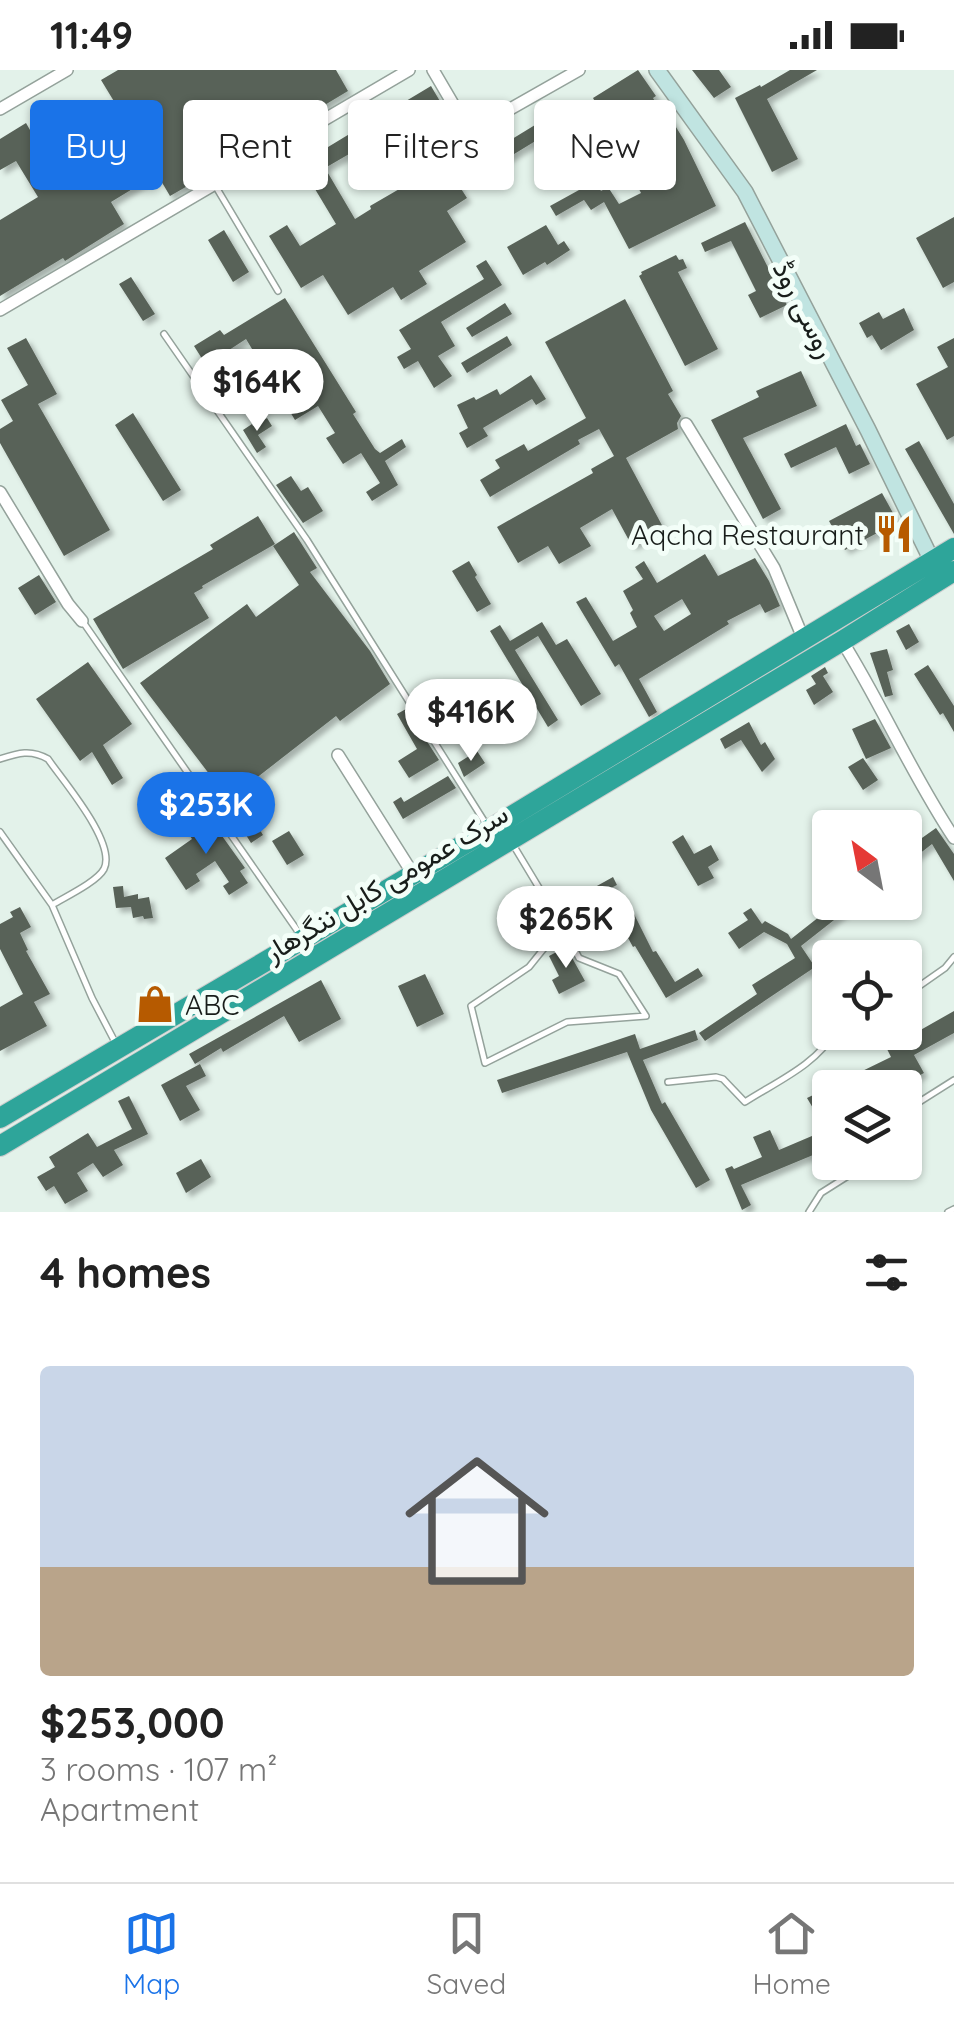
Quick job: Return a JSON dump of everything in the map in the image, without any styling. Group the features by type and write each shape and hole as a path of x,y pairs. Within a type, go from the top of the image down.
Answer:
{"highway":[{"name":"سرک عمومی کابل ننگرهار","path":"9,1141 510,840 575,790 803,638 954,548"},
{"name":"سرک عمومی کابل ننگرهار","path":"2,1113 118,1049 490,829 575,790 842,641 954,571"}],"main road":[{"name":"روسی روڈ","path":"657,70 745,192 932,561"}],"street":[{"path":"0,109 67,70"},
{"path":"328,118 409,70"},
{"path":"433,70 460,116 470,125 489,121 579,70"},
{"path":"0,310 205,190"},
{"path":"686,424 774,568 803,638"},
{"path":"0,492 68,604 82,620"},
{"path":"842,641 954,838"},
{"path":"338,754 413,874"},
{"path":"2,1113 9,1141"}],"lane":[{"path":"219,190 278,291"},
{"path":"164,334 308,540 490,829"},
{"path":"82,620 304,940"},
{"path":"0,759 20,752 37,753 48,759 107,850 106,867 97,877 52,905"},
{"path":"0,832 52,905 118,1049"},
{"path":"510,840 562,926 578,958 619,974 646,1016 567,1022 485,1063 470,1006 529,968 562,926"},
{"path":"922,984 954,957"},
{"path":"668,1082 716,1077 723,1079 745,1102 822,1050"},
{"path":"922,1100 954,1080"},
{"path":"809,1212 822,1193 842,1180"}],"building":[{"path":"118,70 336,70 348,91 328,103 183,100 183,189 170,196 163,184 163,100 113,100 101,80"},
{"path":"638,70 656,96 654,100 593,98"},
{"path":"692,70 719,70 731,87 714,98"},
{"path":"790,70 817,70 767,99 798,159 772,172 735,98"},
{"path":"431,86 439,100 408,100"},
{"path":"26,123 30,130 30,184 16,161 0,170 0,139"},
{"path":"534,126 534,142 514,154 514,138"},
{"path":"676,127 716,206 629,249 604,202 591,210 584,200 556,216 550,206 579,190 610,190 619,204 641,193 640,190 676,190"},
{"path":"348,135 348,155 328,166 328,147"},
{"path":"328,173 355,219 398,190 462,190 467,198 447,211 466,242 419,271 427,284 401,300 393,287 348,315 323,275 301,288 269,236 287,225 300,246 336,224 316,190 328,190"},
{"path":"34,190 131,190 111,202 124,224 0,296 0,220 38,197"},
{"path":"954,217 954,282 943,288 916,238"},
{"path":"745,222 787,305 760,318 748,295 756,291 731,241 705,252 701,243"},
{"path":"546,225 558,245 564,241 570,250 523,275 507,247"},
{"path":"224,230 249,272 233,282 208,240"},
{"path":"676,255 687,268 678,272 718,349 685,366 639,276"},
{"path":"486,260 502,285 441,322 455,346 438,356 452,376 434,388 418,361 404,369 397,357 411,349 399,330 484,279 476,266"},
{"path":"131,277 155,314 143,321 119,284"},
{"path":"285,298 375,449 380,453 402,439 406,447 385,461 398,485 372,501 366,492 380,483 361,453 343,464 326,438 335,433 318,406 295,420 246,339 206,365 194,346 220,330 224,335"},
{"path":"625,299 673,391 668,394 681,416 678,429 626,458 664,529 632,546 612,509 580,528 591,546 559,564 548,546 518,563 497,527 593,473 591,469 614,456 599,429 490,497 480,480 500,468 495,460 524,444 528,451 586,418 545,342"},
{"path":"505,303 512,314 472,337 466,328"},
{"path":"904,308 914,330 881,350 872,335 867,338 859,323 879,312 883,319"},
{"path":"507,336 512,345 467,373 461,363"},
{"path":"26,338 57,394 38,404 110,530 64,556 0,443 0,429 13,421 1,400 28,385 7,348"},
{"path":"954,338 954,436 947,440 916,384 948,367 937,347"},
{"path":"801,371 817,406 743,438 781,509 763,519 711,420 759,397 756,391"},
{"path":"531,375 546,399 536,405 532,399 483,428 488,436 467,448 459,433 468,428 457,405 497,389 500,395"},
{"path":"133,413 181,490 163,501 115,425"},
{"path":"267,418 272,426 258,435 266,447 257,453 243,430"},
{"path":"846,424 870,464 849,474 836,447 791,468 784,454"},
{"path":"919,441 954,504 954,534 905,449"},
{"path":"291,476 301,491 308,487 323,511 303,523 276,485"},
{"path":"882,493 898,522 845,550 829,521"},
{"path":"258,516 275,544 194,593 209,618 123,669 93,619 213,549 210,545"},
{"path":"294,532 317,568 310,572 390,684 340,721 336,716 237,793 263,835 251,843 228,806 232,804 140,683 247,604 256,617 299,585 273,546"},
{"path":"705,554 718,576 755,558 780,606 765,613 760,604 727,621 729,624 639,679 657,712 649,717 619,664 615,667 576,602 586,597 613,641 637,627 623,591 643,579 635,567 644,561 657,583","holes":["682,599 691,614 664,631 654,616"]},
{"path":"469,561 491,604 477,612 452,571"},
{"path":"39,575 56,602 35,615 18,588"},
{"path":"542,622 556,645 567,639 601,694 581,706 538,636 515,650 558,720 548,727 490,631 500,625 510,641"},
{"path":"909,624 919,642 906,650 896,631"},
{"path":"887,649 893,670 887,672 893,695 885,697 870,653"},
{"path":"88,662 132,724 103,745 123,778 112,785 92,752 80,761 36,699"},
{"path":"928,665 954,706 954,732 914,674"},
{"path":"825,667 828,673 823,676 833,692 814,705 806,690 816,684 811,676"},
{"path":"406,709 439,760 409,778 398,761 417,749 397,714"},
{"path":"875,719 891,748 866,759 852,729"},
{"path":"749,722 761,745 765,742 775,759 762,772 741,740 725,749 720,739"},
{"path":"477,751 485,763 464,777 458,763"},
{"path":"863,758 878,780 863,790 848,767"},
{"path":"448,776 456,788 403,819 393,802 401,797 404,802"},
{"path":"207,815 245,868 240,871 248,883 229,895 223,886 229,882 215,861 196,874 200,881 186,890 165,858 192,839 186,829"},
{"path":"936,828 954,854 954,881 932,844 922,852 922,838"},
{"path":"289,831 304,855 287,865 272,841"},
{"path":"683,835 694,854 711,845 719,860 708,867 714,878 698,886 672,842"},
{"path":"613,877 617,885 609,889 615,900 606,905 600,895 566,914 561,906"},
{"path":"123,886 124,897 149,897 153,918 133,918 131,907 116,908 113,887"},
{"path":"20,907 31,927 20,933 26,951 50,994 34,1002 47,1026 0,1051 0,1007 23,994 0,949 0,924 13,917 10,912"},
{"path":"631,908 653,952 656,951 675,982 698,968 703,976 666,998 616,916"},
{"path":"751,908 762,924 765,921 791,939 815,920 834,920 801,946 812,969 705,1041 699,1033 757,994 752,985 795,958 787,944 764,932 739,949 728,933 748,920 743,913"},
{"path":"566,947 585,981 559,994 552,980 559,976 549,956"},
{"path":"425,974 444,1014 417,1027 398,986"},
{"path":"321,980 341,1019 299,1042 284,1016 195,1064 189,1054"},
{"path":"954,1011 954,1033 914,1055 924,1073 864,1070 891,1057 888,1050 922,1050 922,1029"},
{"path":"695,1030 698,1040 643,1060 662,1104 665,1102 710,1180 696,1188 651,1110 627,1052 502,1093 497,1080 635,1034 640,1049"},
{"path":"200,1064 206,1076 186,1086 200,1110 180,1121 161,1085"},
{"path":"129,1096 148,1134 114,1150 123,1165 103,1177 93,1163 77,1173 88,1191 65,1204 54,1186 46,1191 37,1177 55,1167 49,1157 88,1133 97,1147 132,1129 118,1101"},
{"path":"770,1130 779,1150 812,1136 812,1155 741,1185 751,1205 742,1210 725,1169 762,1157 753,1137"},
{"path":"201,1159 211,1177 186,1193 176,1173"}],"place":[{"name":"Aqcha Restaurant","path":"894,534"},
{"name":"ABC","path":"155,1004"}]}
